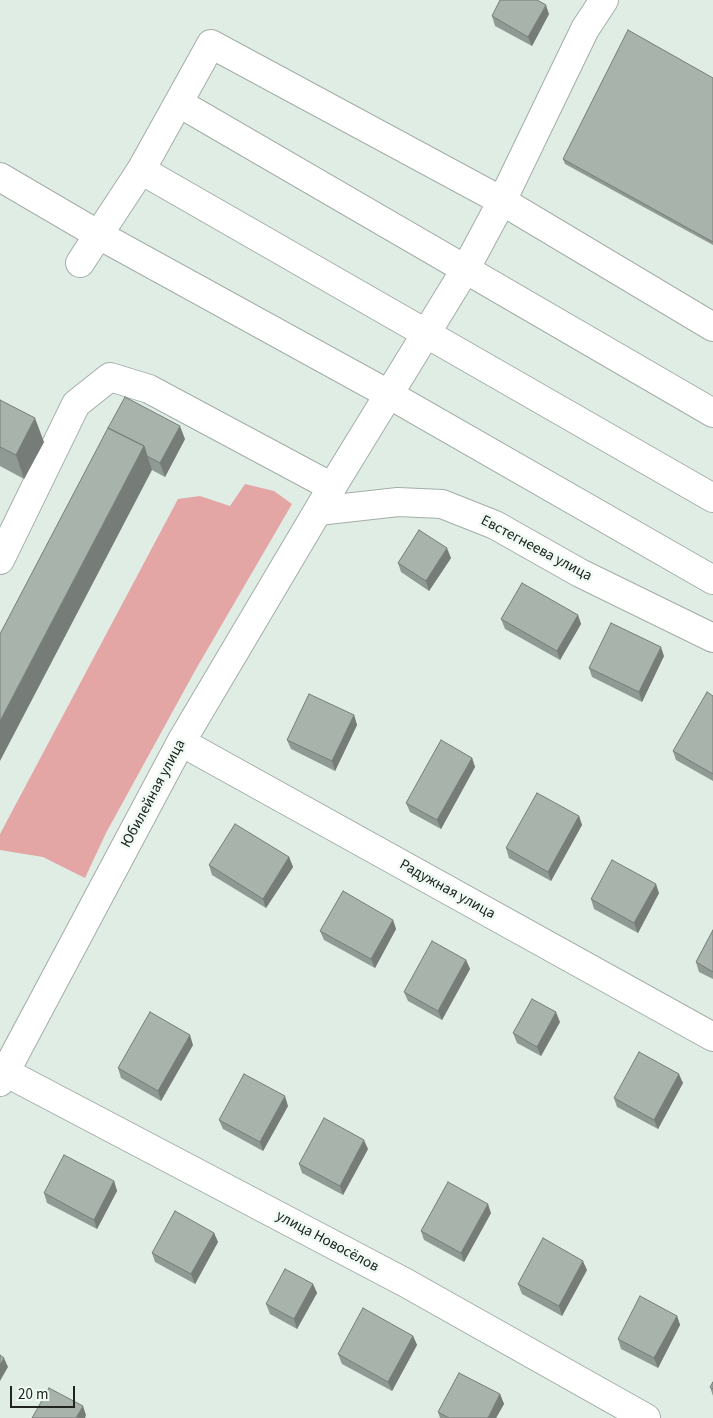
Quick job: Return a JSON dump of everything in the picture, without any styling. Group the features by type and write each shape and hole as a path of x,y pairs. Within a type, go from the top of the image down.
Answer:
{"street":[{"name":"Юбилейная улица","path":"3,1077 181,742 332,487 465,270 502,201 585,29 604,0"},
{"path":"80,263 141,170 211,44 502,201 713,327"},
{"path":"179,103 713,412"},
{"path":"141,170 713,498"},
{"path":"0,177 99,235 390,395 713,580"},
{"path":"0,560 76,404 110,377 149,389 332,487"},
{"name":"Евстегнеева улица","path":"318,511 398,502 442,504 495,525 580,573 713,638"},
{"name":"Радужная улица","path":"181,742 713,1037"},
{"name":"улица Новосёлов","path":"3,1077 406,1283 646,1418"}],"shaded area":[{"path":"245,484 274,491 292,504 196,669 106,833 85,878 43,857 0,850 0,834 178,499 200,496 230,506"}],"building":[{"path":"500,0 537,0 546,5 528,37 492,16"},
{"path":"628,30 713,78 713,242 563,159"},
{"path":"125,397 180,426 160,463 147,456 144,446 108,428"},
{"path":"0,400 35,418 16,455 0,447"},
{"path":"108,428 144,446 0,721 0,634"},
{"path":"419,530 447,548 426,581 398,563"},
{"path":"522,583 578,615 557,651 501,619"},
{"path":"611,623 661,647 639,692 589,668"},
{"path":"707,692 713,696 713,774 673,751"},
{"path":"309,694 354,715 332,761 287,740"},
{"path":"441,740 472,758 437,820 406,803"},
{"path":"537,793 579,816 548,872 506,848"},
{"path":"235,824 289,857 263,899 209,865"},
{"path":"612,860 656,884 634,923 591,899"},
{"path":"343,891 393,920 371,959 320,931"},
{"path":"713,930 713,972 696,962"},
{"path":"432,941 466,960 438,1011 404,992"},
{"path":"532,999 556,1012 537,1047 513,1033"},
{"path":"150,1012 190,1035 158,1091 118,1068"},
{"path":"639,1052 679,1074 654,1120 614,1098"},
{"path":"244,1074 285,1096 260,1142 219,1120"},
{"path":"324,1118 364,1140 340,1186 299,1164"},
{"path":"64,1155 114,1181 94,1220 44,1193"},
{"path":"448,1182 488,1204 461,1253 421,1231"},
{"path":"175,1211 214,1233 191,1274 152,1253"},
{"path":"543,1238 583,1261 559,1306 518,1284"},
{"path":"285,1269 313,1284 294,1319 266,1304"},
{"path":"640,1296 677,1316 654,1358 618,1339"},
{"path":"363,1308 413,1336 388,1382 338,1354"},
{"path":"0,1355 4,1358 0,1365"},
{"path":"459,1373 500,1394 488,1418 449,1418 438,1412"},
{"path":"49,1388 83,1406 76,1418 32,1418"}]}
